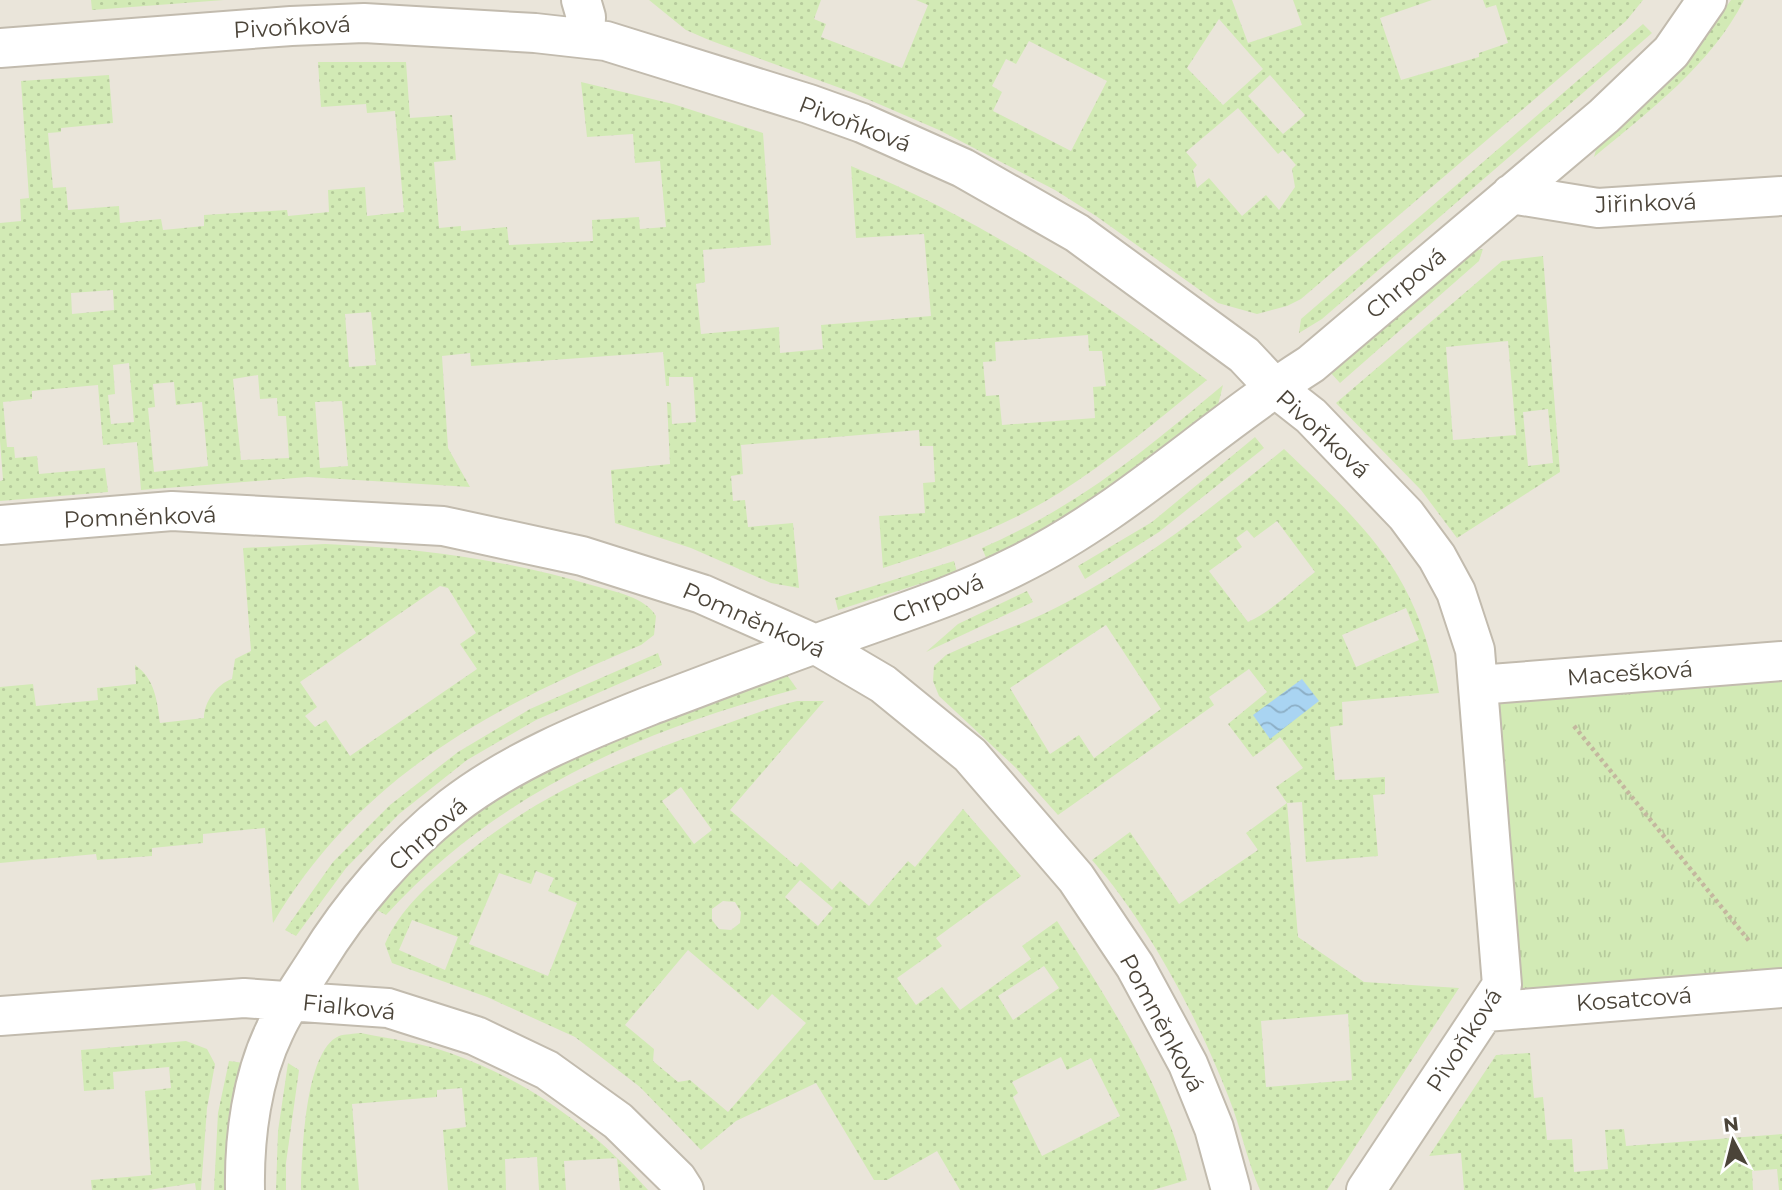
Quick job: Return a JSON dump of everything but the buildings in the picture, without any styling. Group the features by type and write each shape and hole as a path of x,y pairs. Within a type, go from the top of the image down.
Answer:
{"street":[{"path":"581,0 586,17 585,38"},
{"name":"Chrpová","path":"245,1190 245,1165 257,1077 275,1030 324,948 361,900 399,856 453,807 525,761 601,725 925,605 1016,566 1098,519 1161,475 1274,387 1311,364 1604,116 1671,52 1707,0"},
{"name":"Pivoňková","path":"0,48 364,23 585,38 643,51 862,123 962,168 1077,233 1244,355 1274,387 1330,435 1406,515 1437,557 1456,592 1469,628 1478,685 1502,985 1366,1190"},
{"name":"Jiřinková","path":"1511,194 1598,208 1782,196"},
{"name":"Pomněnková","path":"0,525 172,510 443,526 582,556 702,594 815,644 883,684 961,748 1011,801 1076,878 1135,966 1188,1064 1214,1128 1231,1190"},
{"name":"Macešková","path":"1478,685 1782,662"},
{"name":"Kosatcová","path":"1486,1012 1782,988"},
{"name":"Fialková","path":"0,1016 244,998 388,1008 476,1036 547,1070 618,1121 677,1179 684,1190"}],"path":[{"path":"1567,716 1754,947"}],"shaded area":[{"path":"0,0 1782,0 1782,1190 0,1190"}],"green space":[{"path":"91,0 224,0 92,10"},
{"path":"649,0 821,0 814,19 826,24 821,37 902,68 928,5 916,0 1232,0 1248,43 1302,25 1293,0 1432,0 1380,18 1401,80 1479,57 1479,53 1508,43 1496,5 1486,8 1483,0 1643,0 1626,21 1301,299 1287,306 1257,314 1218,303 1055,190 939,130 851,92 686,30","holes":["1219,19 1263,69 1223,105 1187,68","1029,41 1107,81 1071,151 993,111 1002,92 992,86 1006,59 1016,64","1270,75 1305,115 1283,134 1248,96","1238,108 1278,154 1283,150 1296,165 1292,169 1295,187 1279,210 1266,195 1242,216 1209,178 1197,188 1193,170 1197,165 1186,152"]},
{"path":"1731,0 1744,0 1730,24 1697,66 1594,157 1597,146 1668,77 1701,40"},
{"path":"1643,24 1652,33 1322,319 1299,333 1301,319"},
{"path":"318,62 406,62 410,118 452,115 456,160 434,162 439,228 461,226 461,231 507,227 509,245 593,241 592,220 639,217 640,229 666,227 660,161 635,163 633,134 587,137 581,82 673,104 763,133 771,245 703,250 705,282 696,284 701,334 779,327 780,353 823,349 821,325 931,316 924,234 856,238 851,166 946,210 1036,261 1123,318 1207,380 1116,453 1059,493 973,536 883,568 879,516 925,513 923,483 935,482 933,446 920,446 919,430 741,445 743,474 731,476 733,501 745,500 748,527 793,523 799,588 771,583 691,548 615,523 611,470 670,464 667,402 671,403 672,424 696,422 693,377 669,377 669,386 666,386 663,352 471,366 470,353 442,356 448,448 470,487 308,477 141,490 137,442 103,445 98,385 32,391 32,399 3,402 7,447 14,447 15,458 37,456 39,474 105,468 108,492 0,501 0,481 3,480 0,441 0,223 21,221 20,199 29,198 21,81 109,75 113,123 61,128 61,132 48,133 53,188 66,187 68,210 119,206 120,223 161,219 163,230 204,226 204,215 287,210 288,216 329,212 328,190 365,187 367,216 404,212 395,111 367,113 366,104 321,107","holes":["113,290 114,310 72,314 71,293","371,312 376,365 349,367 345,314","1088,335 1089,351 1102,351 1106,386 1093,387 1095,418 1002,425 999,395 986,396 983,362 996,361 995,342","129,363 134,422 111,424 108,395 115,394 113,365","258,375 260,399 277,398 278,416 286,416 289,458 241,460 233,379","174,382 176,405 202,402 208,466 154,472 148,408 155,407 153,384","342,401 348,466 320,468 315,402"]},
{"path":"1483,249 1479,261 1340,383 1330,372 1473,251"},
{"path":"1543,256 1560,472 1457,538 1421,490 1336,403 1502,261","holes":["1508,341 1516,435 1453,440 1446,347","1548,409 1553,463 1528,466 1523,412"]},
{"path":"1223,385 1218,405 1105,496 987,560 982,548 1050,514 1109,476"},
{"path":"1255,437 1264,448 1159,532 1085,579 1078,566 1152,522"},
{"path":"1284,449 1341,504 1385,556 1418,616 1430,652 1439,693 1342,702 1343,725 1330,727 1335,780 1385,777 1385,794 1373,795 1378,856 1306,862 1302,802 1287,803 1276,787 1303,768 1280,737 1253,757 1228,724 1267,692 1249,669 1209,697 1214,705 1058,815 1015,767 939,696 933,681 934,666 946,655 1039,616 1098,585 1207,511","holes":["1277,521 1315,572 1275,605 1248,622 1209,571 1242,547 1236,538 1247,530 1254,538","1406,608 1419,640 1356,667 1342,635","1106,625 1161,709 1094,758 1079,735 1050,754 1010,688"]},
{"path":"325,544 428,552 494,562 629,596 645,604 656,616 654,635 641,645 532,694 481,722 388,787 346,827 308,872 273,923 265,828 203,834 203,843 152,848 152,856 97,860 96,854 0,863 0,687 33,684 36,706 98,700 97,688 136,684 135,665 151,683 160,723 204,718 212,694 232,679 235,659 251,651 243,548","holes":["440,586 448,588 476,633 460,644 477,669 350,756 326,720 315,727 305,716 317,707 300,682"]},
{"path":"954,561 957,572 838,610 835,598"},
{"path":"1027,591 1033,602 926,652 958,624"},
{"path":"658,653 662,665 536,720 467,760 399,814 346,868 296,936 285,930 333,862 390,805 458,752 530,709"},
{"path":"787,675 797,689 683,724 627,746 574,772 523,801 474,835 428,872 386,915 372,907 459,822 555,761 751,684"},
{"path":"1782,679 1782,970 1522,989 1498,699"},
{"path":"797,701 824,701 730,810 797,867 801,862 832,890 840,881 869,906 908,861 915,867 963,809 1021,876 936,938 942,946 897,978 916,1005 942,987 960,1010 1031,959 1022,946 1057,921 1115,1013 1150,1079 1165,1112 1187,1180 1153,1190 960,1190 937,1151 887,1180 874,1180 816,1083 736,1121 701,1150 640,1087 575,1037 487,997 392,963 385,944 407,909 457,861 516,818 606,769 671,743","holes":["681,787 712,830 694,844 662,801","536,871 554,878 548,891 577,903 548,976 469,944 499,873 531,884","800,880 833,908 818,926 785,897","723,901 735,902 741,912 740,923 731,930 719,929 712,920 712,909","412,920 458,937 445,970 399,950","688,950 758,1010 772,994 806,1023 728,1112 690,1080 678,1082 653,1061 654,1049 625,1025","1044,966 1059,988 1013,1020 998,996","1061,1057 1067,1070 1091,1058 1120,1116 1042,1156 1013,1097 1018,1093 1012,1082"]},
{"path":"1287,803 1298,937 1364,982 1459,988 1327,1190 1260,1190 1229,1098 1203,1036 1152,943 1133,913 1092,860 1130,832 1179,904 1258,850 1246,833","holes":["1348,1014 1352,1080 1266,1087 1261,1021"]},
{"path":"361,1033 439,1050 507,1078 558,1109 617,1158 564,1161 566,1190 539,1190 537,1157 505,1159 506,1190 448,1190 443,1130 466,1127 462,1088 437,1090 437,1097 352,1104 359,1190 301,1190 307,1106 318,1062 327,1046 339,1036"},
{"path":"186,1041 207,1049 215,1064 207,1108 201,1190 196,1190 195,1183 148,1190 92,1190 91,1180 151,1175 145,1091 171,1088 169,1067 113,1072 114,1089 84,1091 81,1050"},
{"path":"1530,1053 1534,1098 1543,1097 1547,1140 1572,1139 1574,1172 1608,1169 1605,1130 1624,1129 1626,1146 1782,1134 1782,1190 1779,1190 1777,1169 1752,1171 1753,1190 1464,1190 1461,1153 1429,1156 1496,1055"},
{"path":"229,1061 244,1063 229,1190 214,1190 218,1113"},
{"path":"288,1063 299,1070 286,1163 286,1190 276,1190 278,1131"},
{"path":"617,1158 626,1167 648,1190 620,1190"}],"water":[{"path":"1302,679 1319,701 1270,739 1253,715"}]}
